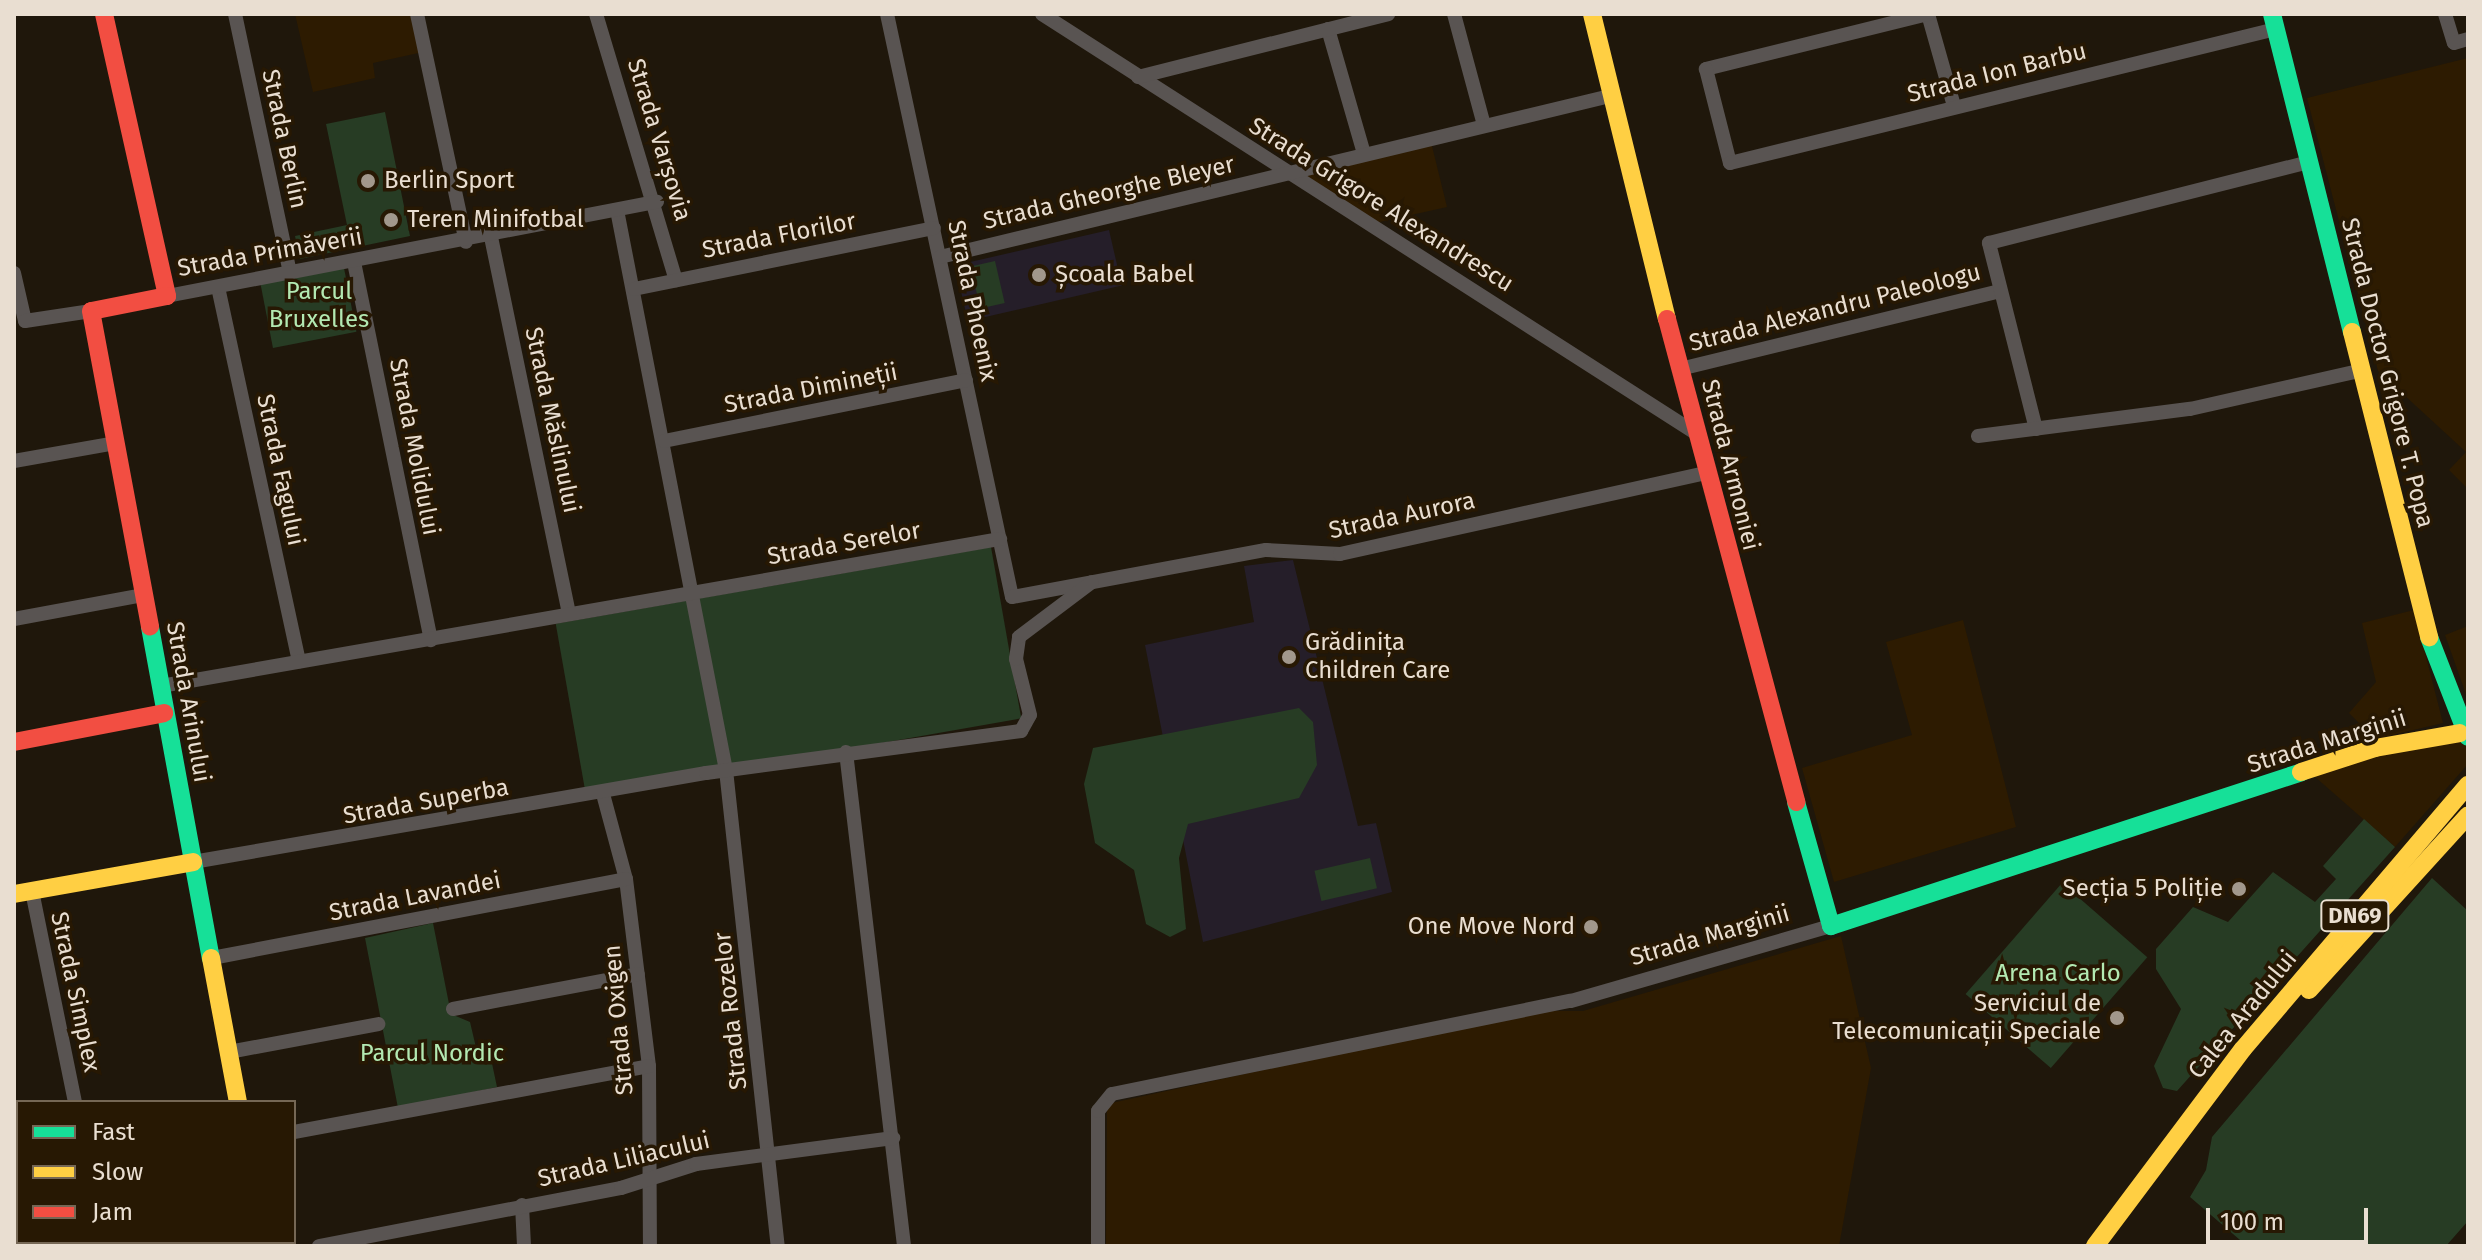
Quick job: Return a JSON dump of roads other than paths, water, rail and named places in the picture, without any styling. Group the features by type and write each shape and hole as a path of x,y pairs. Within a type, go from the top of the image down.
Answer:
{"street":[{"path":"104,14 167,296"},
{"name":"Strada Berlin","path":"235,14 290,273"},
{"path":"417,14 466,242"},
{"name":"Strada Varșovia","path":"596,14 657,202 676,280"},
{"name":"Strada Phoenix","path":"887,14 1012,597"},
{"name":"Strada Grigore Alexandrescu","path":"1042,14 1697,434"},
{"path":"1138,77 1388,14"},
{"path":"1454,14 1484,125"},
{"name":"Strada Armoniei","path":"1592,14 1705,473 1831,926"},
{"path":"1928,14 1954,106"},
{"name":"Strada Ion Barbu","path":"1928,14 1706,69 1730,163 2274,22"},
{"path":"2445,14 2454,43 2468,39"},
{"name":"Strada Doctor Grigore T. Popa","path":"2274,22 2439,678 2464,735"},
{"path":"1328,29 1364,154"},
{"name":"Strada Gheorghe Bleyer","path":"940,257 1610,96"},
{"path":"2036,429 1989,243 2309,162"},
{"name":"Strada Primăverii","path":"14,273 25,321 466,242 657,202"},
{"path":"617,210 695,593"},
{"name":"Strada Florilor","path":"634,289 934,228"},
{"name":"Strada Măslinului","path":"491,237 569,612"},
{"name":"Strada Molidului","path":"354,262 431,640"},
{"name":"Strada Fagului","path":"218,287 299,661"},
{"name":"Strada Alexandru Paleologu","path":"1680,369 2000,291"},
{"name":"Strada Arinului","path":"91,311 238,1100"},
{"path":"1978,436 2190,409 2363,370"},
{"name":"Strada Dimineții","path":"664,441 966,380"},
{"path":"14,461 116,443"},
{"name":"Strada Aurora","path":"1012,597 1266,550 1340,554 1705,473"},
{"name":"Strada Serelor","path":"161,686 431,640 569,612 1000,539"},
{"name":"Strada Superba","path":"23,893 603,794 726,770 1025,728 1030,715 1015,654 1019,637 1092,582"},
{"name":"Strada Rozelor","path":"695,593 726,770 778,1246"},
{"path":"14,619 144,595"},
{"path":"14,742 164,713"},
{"name":"Strada Marginii","path":"1098,1246 1098,1111 1112,1094 1571,1001 1831,926 2375,748 2464,735"},
{"path":"846,752 904,1246"},
{"name":"Calea Aradului","path":"2095,1246 2243,1049 2468,785"},
{"name":"Strada Oxigen","path":"603,794 626,879 649,1066 650,1246"},
{"name":"Calea Aradului","path":"2110,1246 2304,996 2468,815"},
{"name":"Strada Lavandei","path":"212,958 626,879"},
{"name":"Strada Simplex","path":"23,893 75,1100"},
{"path":"453,1009 638,974"},
{"path":"229,1052 378,1024"},
{"path":"296,1132 649,1066"},
{"name":"Strada Liliacului","path":"319,1246 648,1180 769,1151 893,1138"},
{"path":"522,1205 524,1246"},
{"path":"399,1230 399,1246"}],"place":[{"name":"Berlin Sport","path":"368,181"},
{"name":"Teren Minifotbal","path":"391,220"},
{"name":"Școala Babel","path":"1039,275"},
{"name":"Grădinița Children Care","path":"1289,657"},
{"name":"Secția 5 Poliție","path":"2239,889"},
{"name":"One Move Nord","path":"1591,927"},
{"name":"Serviciul de Telecomunicații Speciale","path":"2117,1018"}],"park label":[{"name":"Parcul Bruxelles","path":"319,306"},
{"name":"Arena Carlo","path":"2058,974"},
{"name":"Parcul Nordic","path":"432,1054"}]}
